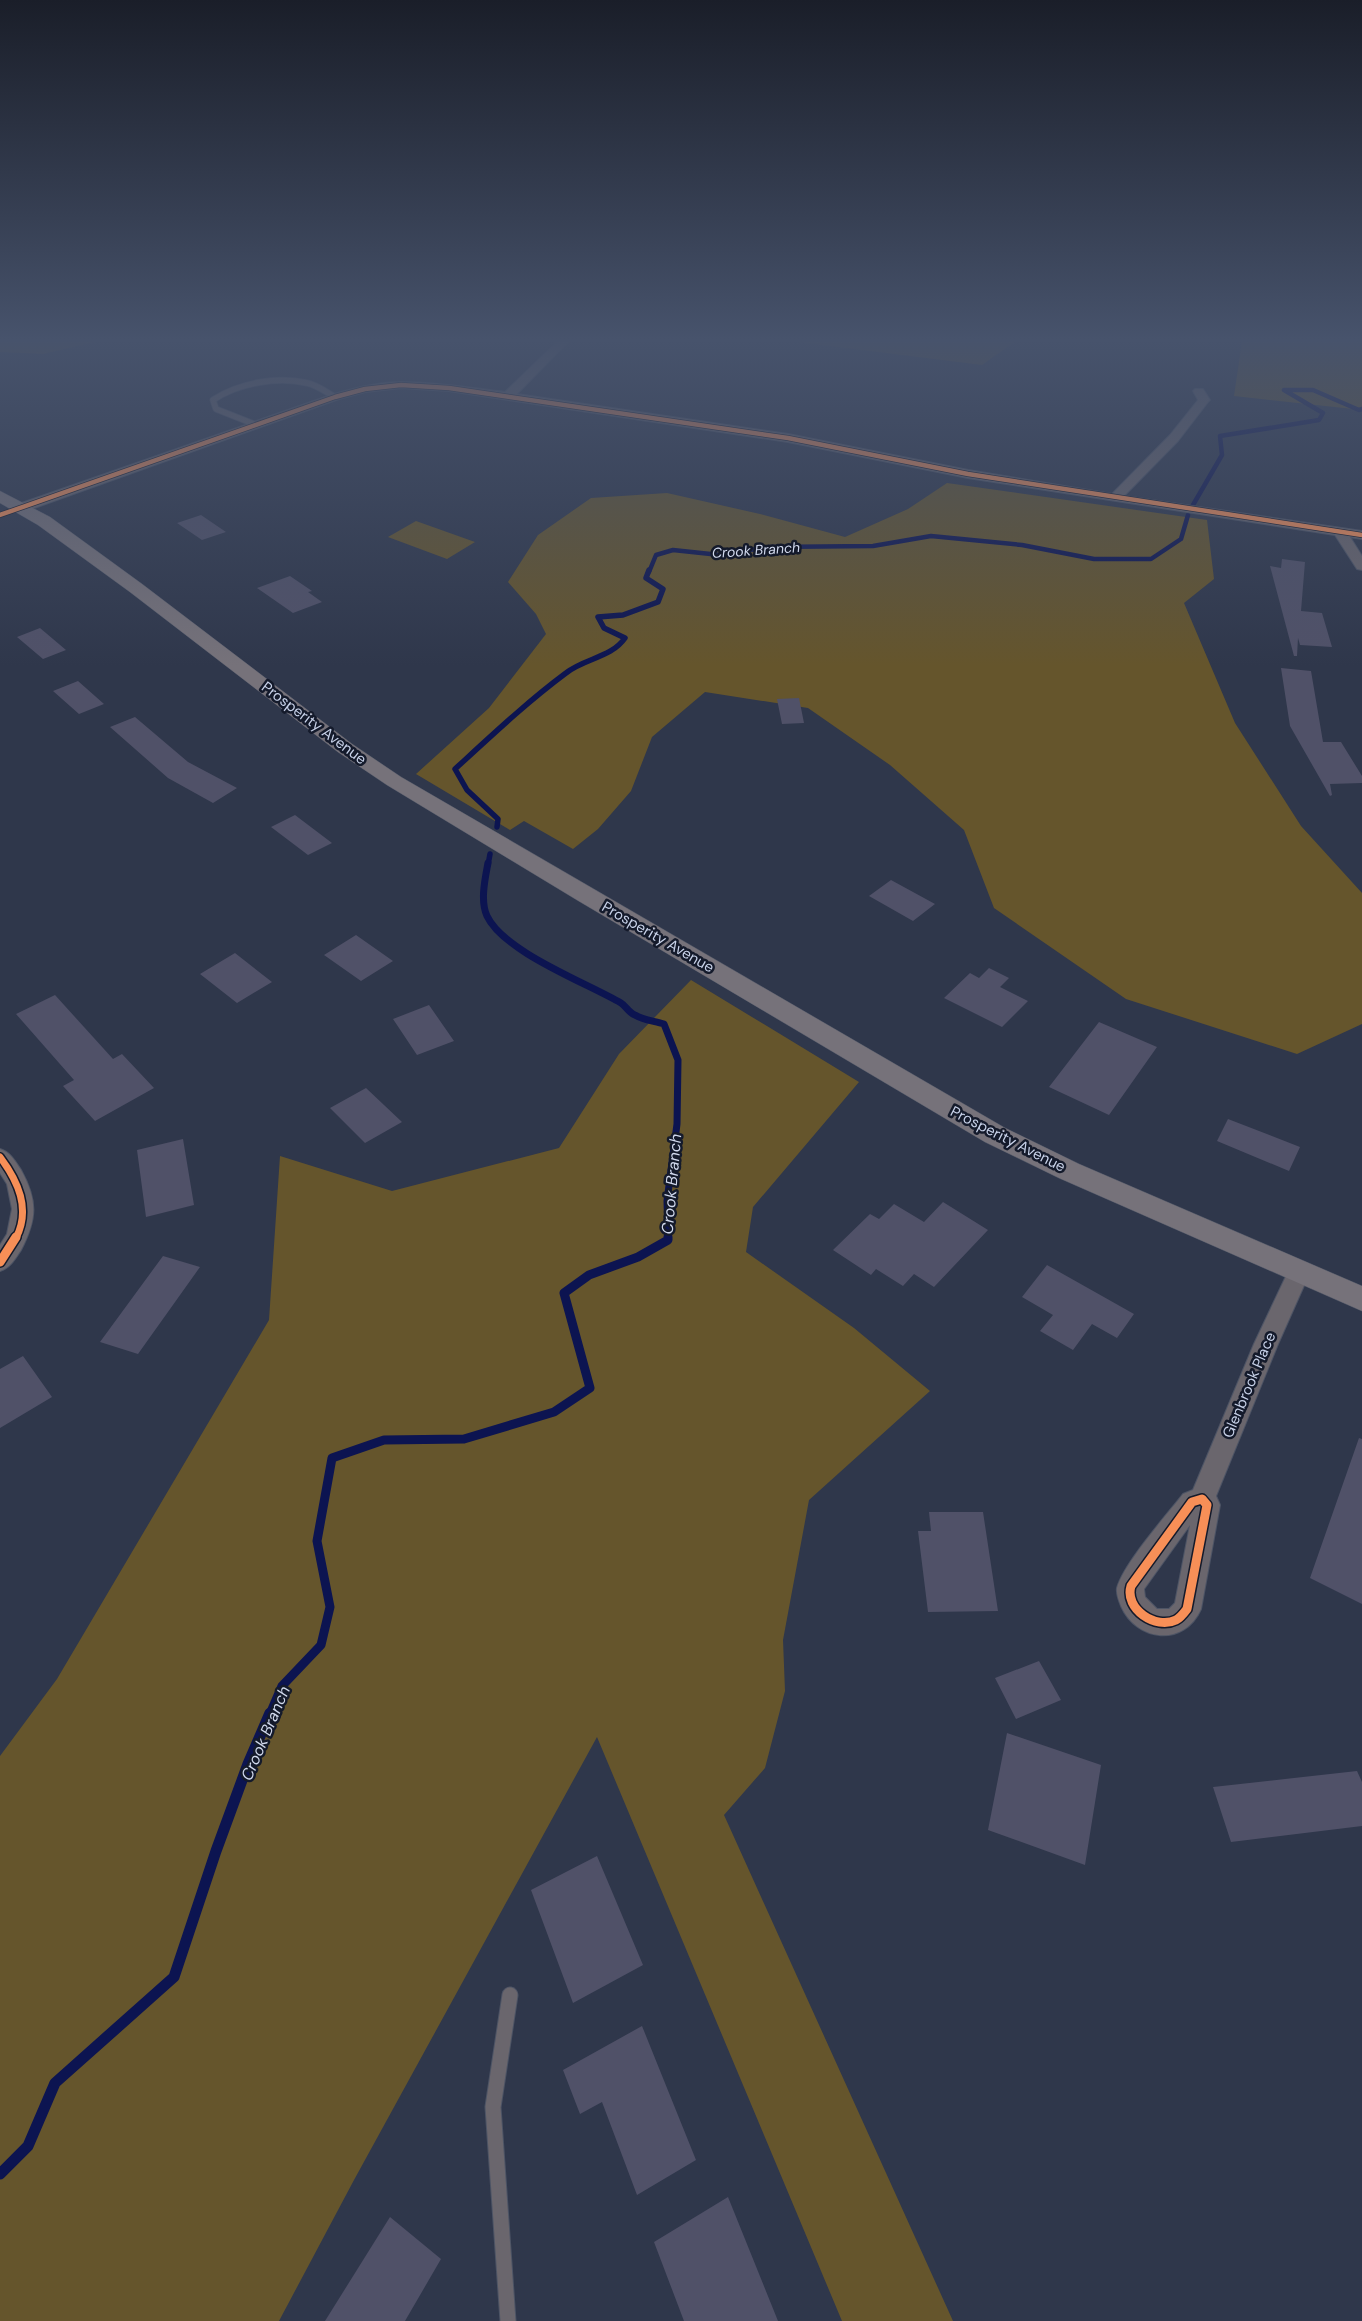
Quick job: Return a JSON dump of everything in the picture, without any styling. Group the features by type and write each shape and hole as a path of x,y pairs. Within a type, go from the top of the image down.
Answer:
{"main road":[{"name":"Prosperity Avenue","path":"0,496 11,511 44,521 136,588 345,748 451,816 995,1135 1070,1171 1362,1299"}],"street":[{"path":"11,511 183,449"},
{"path":"845,449 968,474 1362,535"},
{"path":"1116,498 1162,449"},
{"path":"1340,532 1362,566"},
{"path":"0,1156 21,1187 24,1206 20,1229 8,1253 0,1262"},
{"name":"Glenbrook Place","path":"1202,1499 1266,1344 1299,1272"}],"lane":[{"path":"508,2321 493,2107 510,1995"}],"shaded area":[{"path":"947,483 1207,520 1214,579 1184,603 1235,723 1301,826 1362,893 1362,1024 1297,1054 1126,999 994,908 964,830 890,765 808,708 705,692 652,737 631,791 598,829 573,849 524,821 510,830 416,774 489,708 546,634 536,614 508,582 538,535 591,498 667,493 760,514 845,537 908,509"},
{"path":"416,521 475,542 447,559 388,537"},
{"path":"691,980 859,1082 753,1207 746,1252 854,1328 930,1391 809,1500 783,1640 785,1691 765,1768 724,1815 953,2321 842,2321 597,1737 354,2180 279,2321 0,2321 0,1756 57,1679 269,1320 280,1156 392,1191 559,1148 619,1054"}],"building":[{"path":"201,515 226,532 202,540 177,523"},
{"path":"1282,559 1305,562 1301,611 1322,613 1332,647 1300,645 1298,638 1297,656 1294,656 1270,566 1281,568"},
{"path":"290,576 312,591 308,592 322,602 293,613 257,588"},
{"path":"40,628 66,650 43,659 17,637"},
{"path":"1281,668 1311,671 1323,742 1341,742 1362,776 1362,783 1330,784 1332,795 1330,796 1290,726"},
{"path":"78,681 104,704 79,714 53,691"},
{"path":"799,698 804,723 782,724 777,699"},
{"path":"135,717 188,762 237,788 213,803 168,778 110,727"},
{"path":"295,815 332,843 308,855 271,827"},
{"path":"891,880 935,904 913,921 869,896"},
{"path":"356,935 393,961 361,981 324,955"},
{"path":"235,953 272,982 237,1003 200,974"},
{"path":"989,968 1009,978 1000,987 1028,1001 1002,1027 944,998 970,973 979,978"},
{"path":"55,995 113,1059 122,1054 154,1088 95,1121 63,1086 74,1080 16,1014"},
{"path":"429,1005 454,1041 417,1055 393,1019"},
{"path":"1099,1022 1157,1047 1109,1115 1049,1087"},
{"path":"366,1088 402,1122 365,1143 330,1108"},
{"path":"1228,1119 1300,1147 1289,1171 1217,1141"},
{"path":"183,1139 194,1205 146,1217 137,1150"},
{"path":"943,1202 988,1230 934,1287 914,1274 903,1286 876,1269 871,1275 833,1250 870,1214 879,1219 894,1204 924,1222"},
{"path":"163,1256 200,1267 138,1354 100,1342"},
{"path":"1047,1265 1134,1314 1117,1338 1092,1324 1073,1350 1040,1331 1053,1315 1022,1297"},
{"path":"23,1356 52,1397 0,1428 0,1369"},
{"path":"1359,1438 1362,1439 1362,1604 1310,1578"},
{"path":"929,1512 983,1512 998,1611 928,1612 918,1531 931,1531"},
{"path":"1039,1661 1061,1700 1016,1719 995,1678"},
{"path":"1007,1733 1101,1765 1085,1865 988,1830"},
{"path":"1357,1771 1362,1782 1362,1826 1231,1842 1213,1787"},
{"path":"597,1856 643,1965 573,2003 531,1890"},
{"path":"642,2026 696,2160 637,2195 602,2102 580,2114 563,2070"},
{"path":"728,2197 778,2321 684,2321 654,2242"},
{"path":"390,2217 441,2259 405,2321 325,2321"}],"waterway":[{"name":"Crook Branch","path":"1193,505 1222,455 1221,449"},
{"name":"Crook Branch","path":"649,572 656,555 673,550 720,555 769,547 873,546 931,536 1022,545 1094,559 1151,559 1181,539 1188,515"},
{"name":"Crook Branch","path":"497,827 498,819 467,790 455,769 523,707 566,673 613,650 619,645 625,638 604,628 598,617 623,615 658,602 663,589 646,578 649,570"},
{"name":"Crook Branch","path":"488,865 490,854"},
{"name":"Crook Branch","path":"488,863 484,890 485,910 496,929 510,942 548,966 621,1003 633,1014 664,1024 678,1060 677,1124 667,1201 668,1238"},
{"name":"Crook Branch","path":"270,1714 282,1686 321,1645 330,1607 317,1541 332,1458 384,1440 464,1439 554,1412 590,1388 564,1293 589,1275 638,1257 668,1240 668,1238"},
{"name":"Crook Branch","path":"0,2174 28,2146 55,2083 174,1977 216,1851 248,1764 270,1713"}],"cycle path":[{"path":"0,515 186,449"},
{"path":"845,449 968,474 1081,493 1362,535"},
{"path":"0,1157 17,1184 22,1196 23,1209 22,1222 17,1235 0,1262"},
{"path":"1202,1499 1207,1505 1187,1609 1176,1620 1161,1623 1153,1621 1135,1606 1131,1599 1131,1586 1192,1502 1202,1499"}]}
